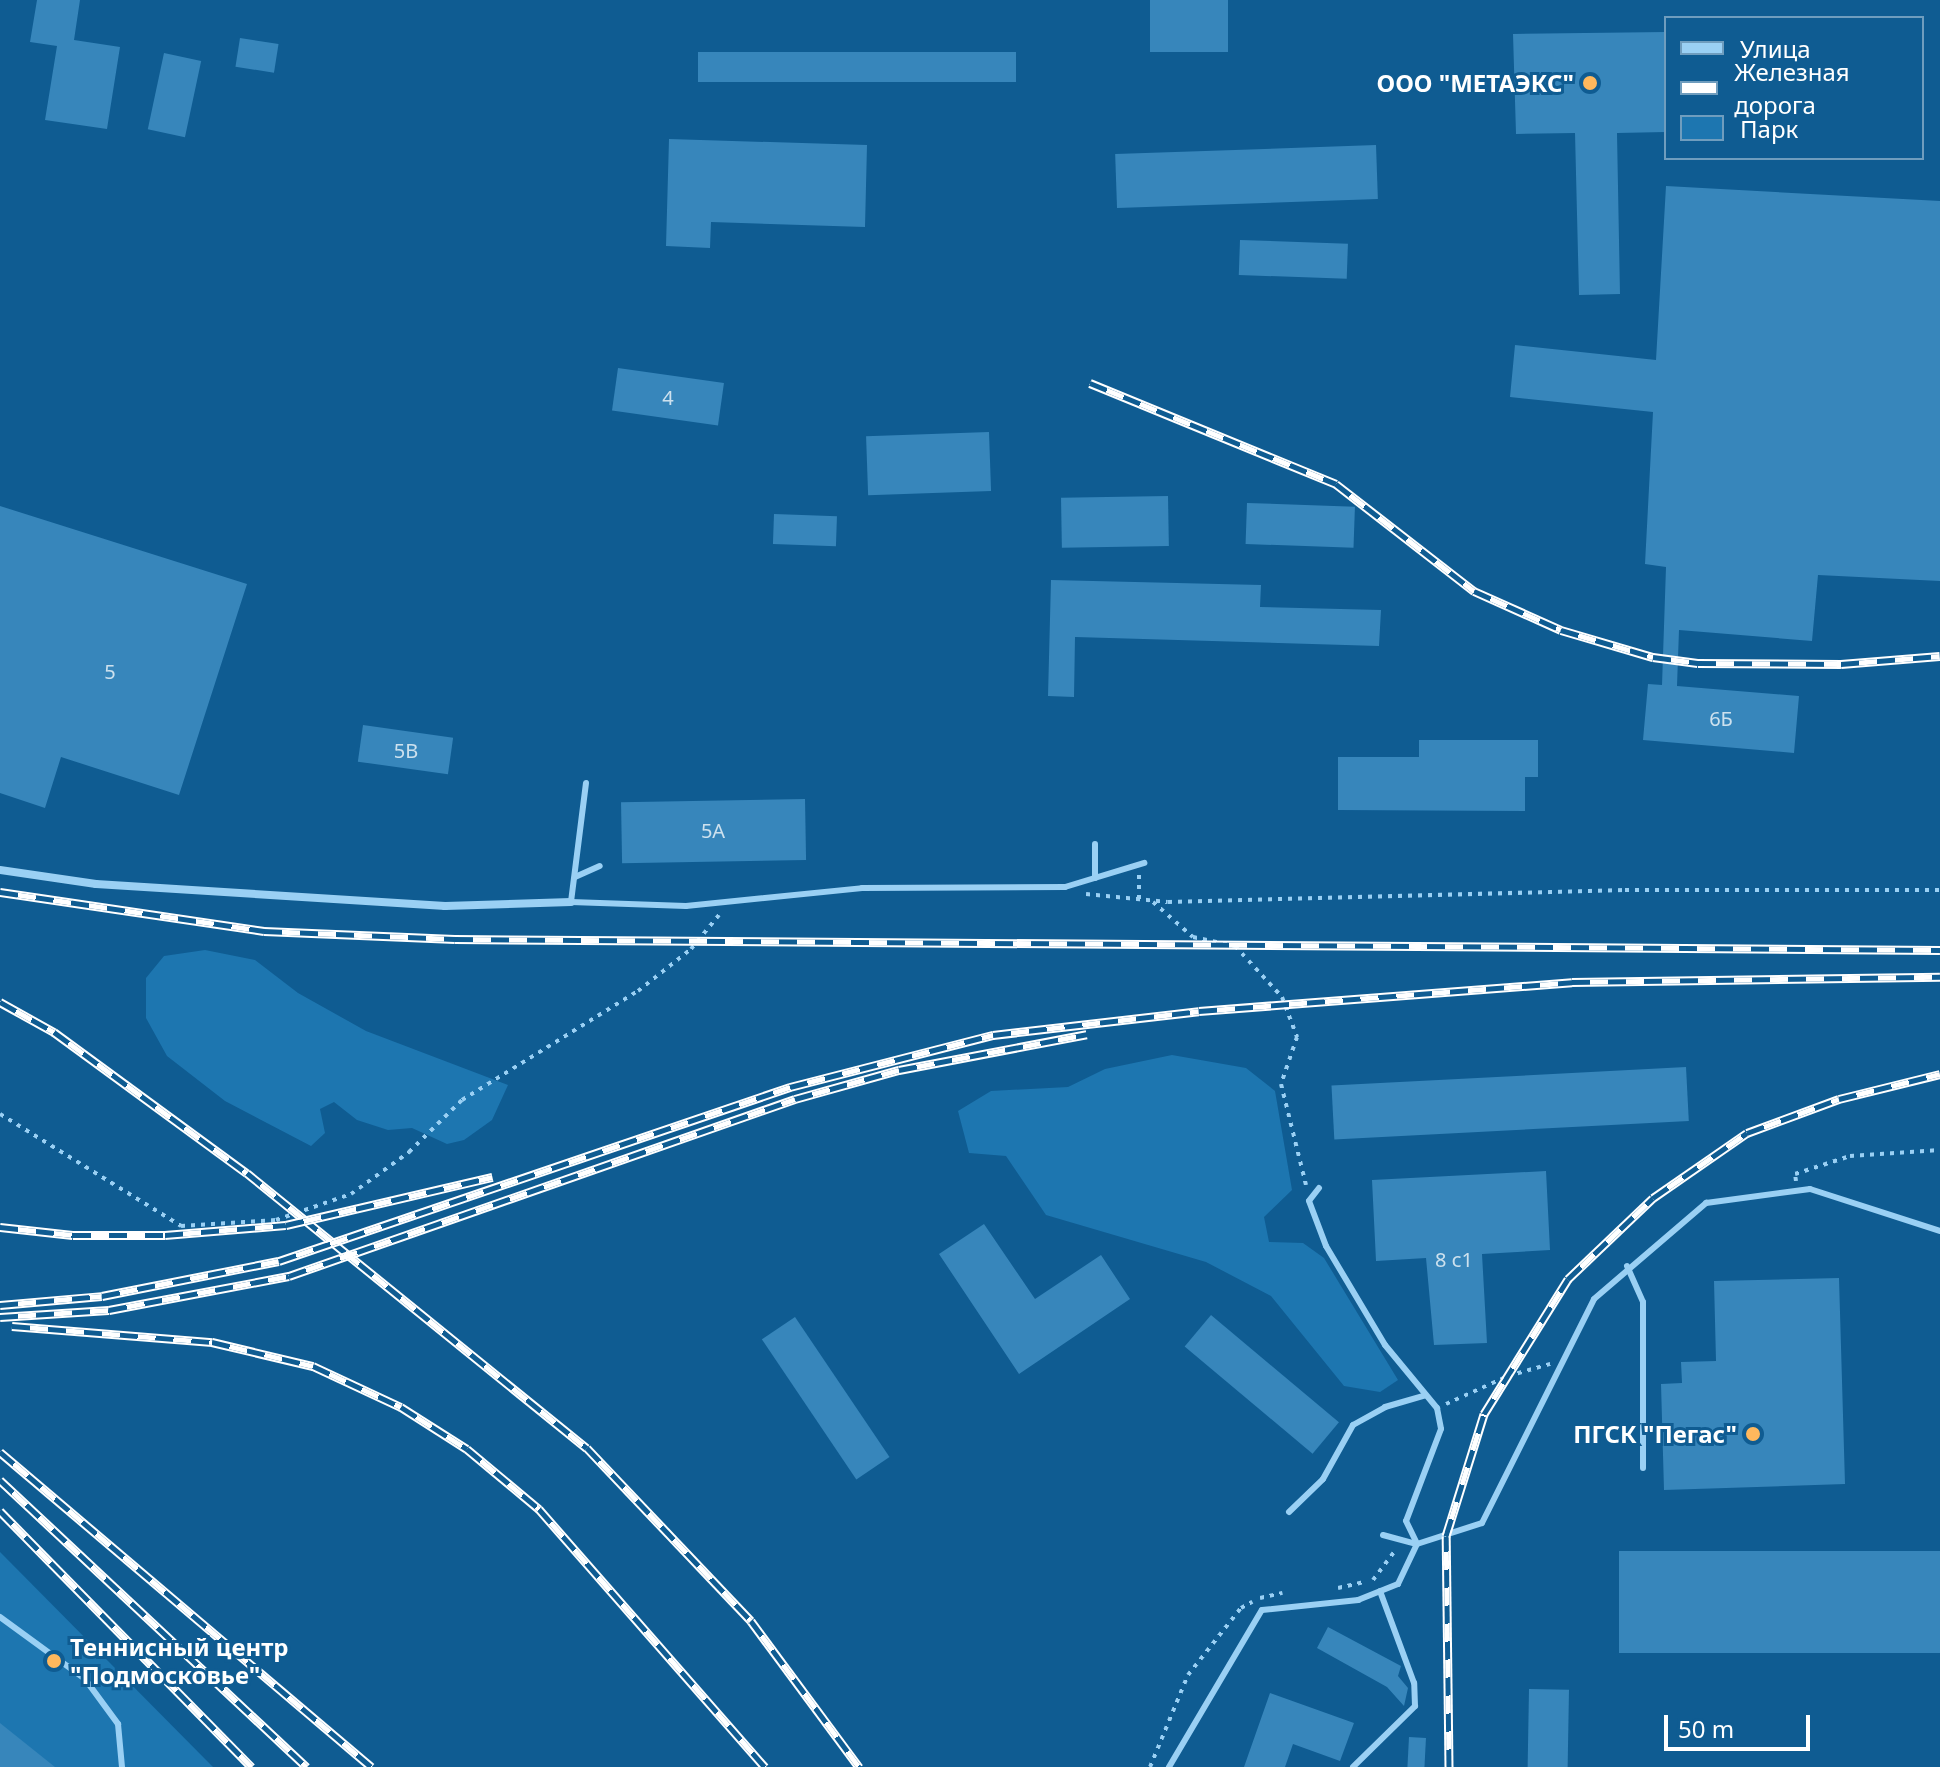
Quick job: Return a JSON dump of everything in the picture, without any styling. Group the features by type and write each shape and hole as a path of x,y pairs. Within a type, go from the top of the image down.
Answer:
{"street":[{"path":"0,870 96,884 445,906 571,902"}],"lane":[{"path":"586,783 571,902 722,902 862,888 1065,887 1141,864"},
{"path":"1095,844 1095,878"},
{"path":"575,877 600,866"},
{"path":"1319,1188 1309,1201 1326,1246 1385,1345 1423,1396 1437,1408 1441,1429 1406,1521 1417,1544"},
{"path":"1383,1535 1417,1544 1482,1523 1594,1299 1627,1266 1706,1203 1810,1189 1940,1231"},
{"path":"1627,1266 1643,1302 1643,1468"},
{"path":"1289,1512 1323,1479 1353,1425 1385,1407 1423,1396"},
{"path":"1169,1767 1262,1610 1358,1600 1398,1584 1417,1544"},
{"path":"1353,1767 1415,1706 1414,1683 1380,1591"},
{"path":"0,1617 85,1679 118,1724 122,1767"}],"path":[{"path":"1139,901 1141,864"},
{"path":"1065,887 1139,901 1625,890 1940,890"},
{"path":"1151,901 1193,937 1235,946 1282,997 1297,1037 1281,1084 1309,1201"},
{"path":"0,1114 181,1226 276,1220 318,1208 351,1194 409,1152 462,1100 638,991 718,922 722,902"},
{"path":"1797,1191 1795,1174 1850,1156 1940,1150"},
{"path":"1437,1408 1508,1376 1564,1360"}],"green space":[{"path":"205,950 255,960 298,993 366,1031 508,1085 492,1120 464,1140 447,1144 412,1128 388,1130 357,1120 334,1102 320,1109 325,1133 311,1146 225,1101 167,1056 146,1018 146,978 164,956"},
{"path":"1172,1055 1246,1068 1275,1091 1292,1190 1264,1217 1269,1242 1303,1243 1324,1258 1398,1380 1380,1392 1344,1386 1271,1296 1206,1262 1046,1215 1006,1156 969,1153 958,1111 991,1091 1068,1087 1105,1069"},
{"name":"Теннисный центр \"Подмосковье\"","path":"0,1552 3,1555 213,1767 0,1767"}],"building":[{"path":"37,0 80,0 74,40 120,47 107,129 45,120 57,46 30,42"},
{"path":"1150,0 1228,0 1228,52 1150,52"},
{"name":"ООО \"МЕТАЭКС\"","path":"1664,32 1664,132 1617,133 1620,294 1579,295 1575,133 1516,134 1513,34"},
{"path":"240,38 279,44 274,73 235,67"},
{"path":"698,52 1016,52 1016,82 698,82"},
{"path":"164,53 201,61 185,137 148,129"},
{"path":"669,139 867,145 865,227 711,222 710,248 666,246"},
{"path":"1376,145 1378,199 1117,208 1115,154"},
{"path":"1666,186 1940,201 1940,581 1818,575 1812,641 1679,630 1677,686 1799,696 1794,753 1643,740 1648,684 1662,685 1666,567 1645,564 1653,412 1510,397 1515,345 1656,360"},
{"path":"1240,240 1348,244 1347,279 1239,275"},
{"path":"618,368 724,383 718,425 612,411"},
{"path":"989,432 991,491 868,495 866,436"},
{"path":"1168,496 1169,546 1062,548 1061,498"},
{"path":"1247,503 1355,507 1354,548 1246,544"},
{"path":"0,506 247,584 179,795 61,757 45,808 0,793"},
{"path":"774,514 837,516 836,546 773,544"},
{"path":"1051,580 1261,585 1260,607 1381,610 1379,646 1075,637 1074,697 1048,696"},
{"path":"363,725 453,738 448,774 358,762"},
{"path":"1419,740 1538,740 1538,777 1525,777 1525,811 1338,810 1338,757 1419,757"},
{"path":"805,799 806,860 622,863 621,802"},
{"path":"1686,1067 1689,1121 1334,1140 1331,1086"},
{"path":"1546,1171 1550,1250 1482,1254 1487,1343 1434,1345 1426,1258 1376,1261 1372,1180"},
{"path":"984,1224 1035,1299 1101,1255 1130,1299 1019,1374 939,1254"},
{"name":"ПГСК \"Пегас\"","path":"1839,1278 1845,1484 1664,1490 1661,1384 1682,1383 1681,1362 1716,1361 1714,1281"},
{"path":"1211,1315 1339,1422 1313,1454 1185,1346"},
{"path":"795,1317 890,1457 856,1479 762,1339"},
{"path":"1619,1551 1940,1551 1940,1653 1619,1653"},
{"path":"1328,1627 1401,1666 1398,1676 1408,1688 1404,1706 1387,1687 1317,1648"},
{"path":"1529,1689 1569,1690 1568,1767 1528,1767"},
{"path":"1270,1693 1354,1723 1340,1761 1293,1744 1285,1767 1244,1767"},
{"path":"0,1723 55,1767 0,1767"},
{"path":"1409,1737 1426,1738 1424,1767 1407,1767"}],"railway":[{"path":"1090,383 1336,484 1474,591 1561,630 1653,657 1698,663 1841,664 1940,656"},
{"path":"0,892 264,931 455,939 1940,950"},
{"path":"0,1305 102,1296 279,1261 790,1087 993,1035 1199,1011 1572,982 1940,977"},
{"path":"0,1002 54,1032 247,1173 587,1448 751,1621 859,1767"},
{"path":"0,1317 109,1310 289,1276 795,1099 899,1070 1087,1034"},
{"path":"1449,1767 1446,1536 1484,1414 1568,1279 1653,1198 1747,1133 1839,1099 1940,1074"},
{"path":"0,1227 73,1235 165,1235 286,1225 492,1177"},
{"path":"12,1326 212,1342 313,1366 401,1407 467,1449 539,1509 765,1767"},
{"path":"0,1452 372,1767"},
{"path":"0,1480 307,1767"},
{"path":"0,1511 252,1767"}],"place":[{"name":"ООО \"МЕТАЭКС\"","path":"1590,83"},
{"name":"ПГСК \"Пегас\"","path":"1753,1434"},
{"name":"Теннисный центр \"Подмосковье\"","path":"54,1661"}]}
